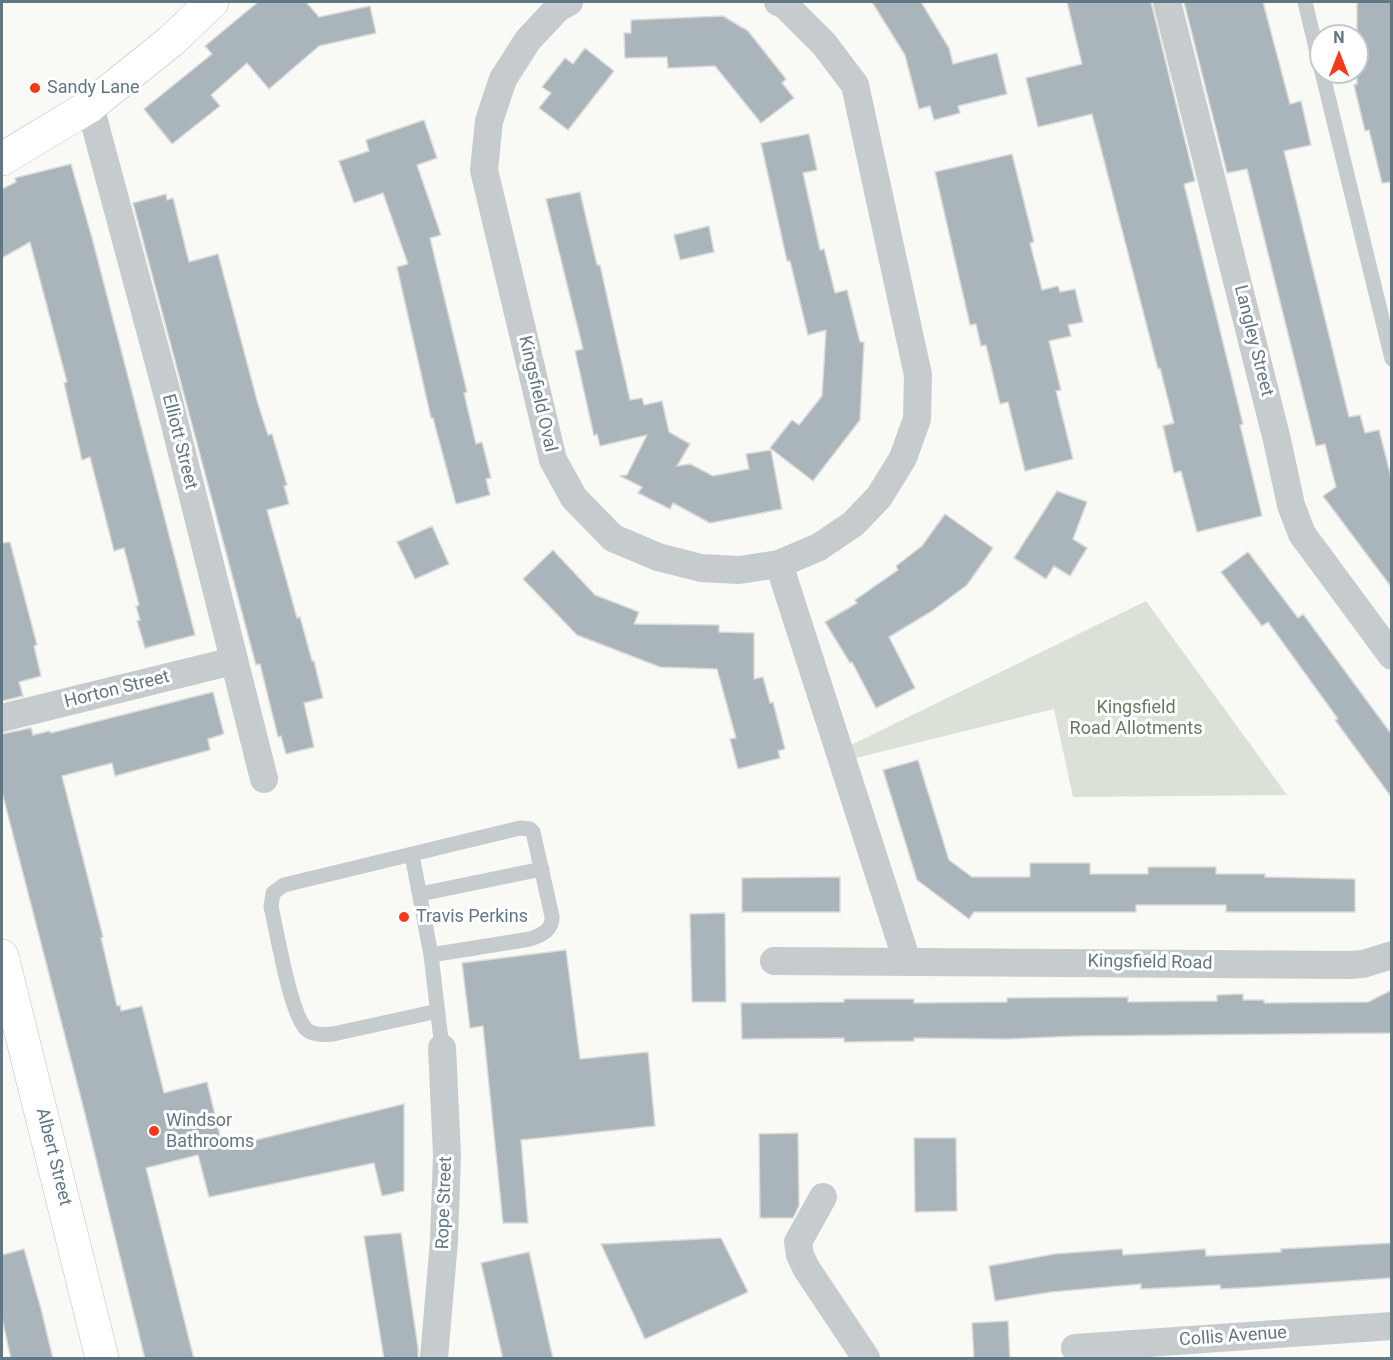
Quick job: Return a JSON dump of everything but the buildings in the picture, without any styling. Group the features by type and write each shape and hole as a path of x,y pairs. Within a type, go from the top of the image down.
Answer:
{"main road":[{"path":"2,159 90,106 171,41 212,2"},
{"name":"Albert Street","path":"2,956 102,1359"}],"street":[{"name":"Kingsfield Oval","path":"569,2 558,8 528,40 503,79 489,121 484,170 552,460 574,498 613,538 658,557 701,568 739,570 779,564 819,547 853,524 879,497 903,458 916,419 918,375 855,85 824,44 786,6 778,2"},
{"name":"Langley Street","path":"1167,2 1277,440 1291,505 1302,534 1392,656"},
{"name":"Elliott Street","path":"90,106 168,397 264,779"},
{"path":"779,564 907,961"},
{"name":"Horton Street","path":"2,718 233,661"},
{"name":"Kingsfield Road","path":"774,961 1349,965 1363,964 1392,955"},
{"name":"Rope Street","path":"434,1359 444,1241 447,1155 442,1048"},
{"path":"823,1197 798,1242 800,1255 806,1268 866,1359"},
{"name":"Collis Avenue","path":"1075,1348 1392,1326"}],"lane":[{"path":"1305,2 1310,24"},
{"path":"1324,84 1392,359"},
{"path":"431,955 530,939 544,933 551,926 552,921 533,832 525,828 284,885 273,893 271,907 289,988 299,1018 306,1030 316,1034 333,1034 438,1011"},
{"path":"412,855 431,955 442,1048"},
{"path":"420,894 542,869"}],"green space":[{"name":"Kingsfield Road Allotments","path":"1146,601 1287,795 1073,797 1054,709 856,758 851,745"}],"place":[{"name":"Sandy Lane","path":"35,88"},
{"name":"Travis Perkins","path":"404,917"},
{"name":"Windsor Bathrooms","path":"154,1131"}]}
